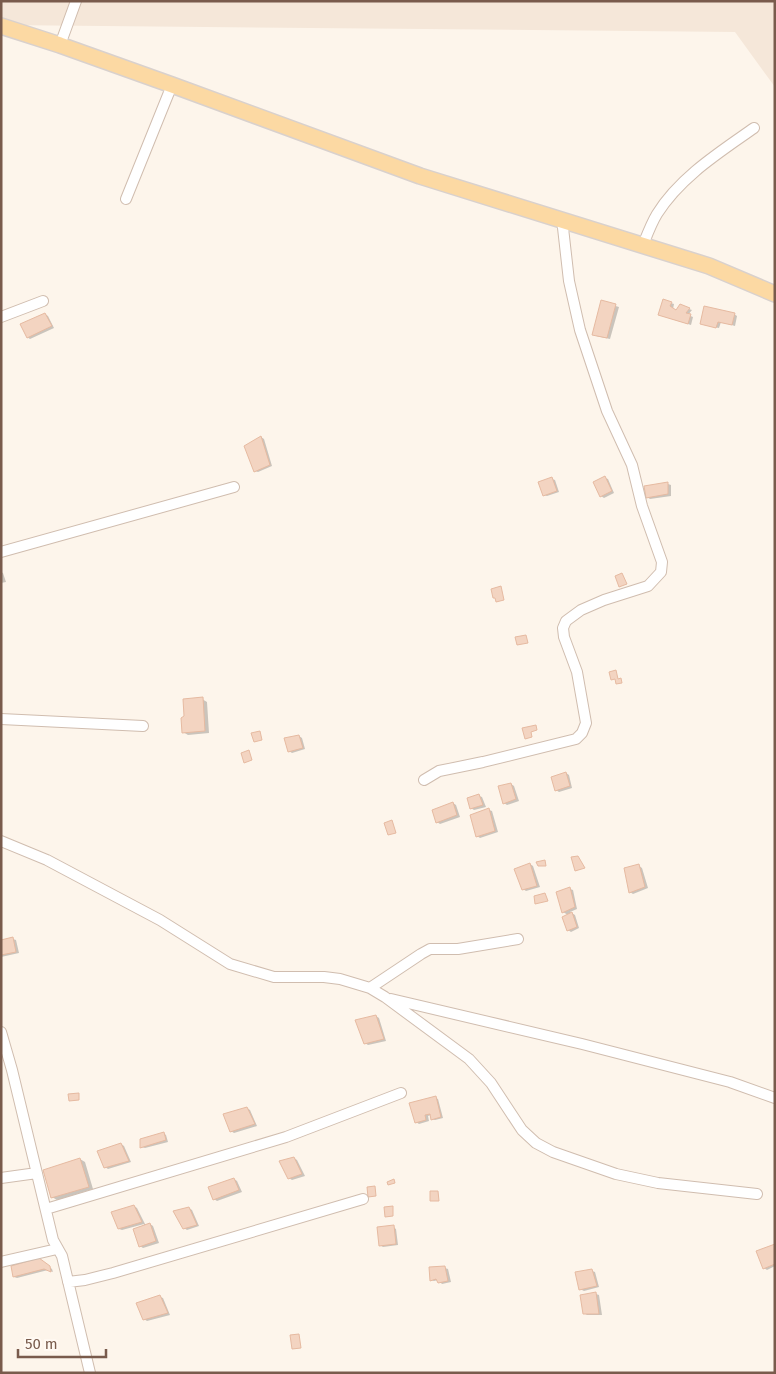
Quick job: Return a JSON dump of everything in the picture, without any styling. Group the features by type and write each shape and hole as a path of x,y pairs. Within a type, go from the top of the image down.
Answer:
{"main road":[{"path":"1,26 172,85 420,176 709,266 775,294"}],"street":[{"path":"60,45 76,1"},
{"path":"126,200 172,85"},
{"path":"643,245 657,214 667,200 702,166 754,128"},
{"path":"424,780 439,771 576,739 582,733 586,723 577,672 564,637 563,628 566,621 581,610 604,600 648,586 661,572 660,557 642,506 632,465 604,404 580,330 569,281 562,219"},
{"path":"1,317 43,301"},
{"path":"1,552 234,487"},
{"path":"1,719 143,726"},
{"path":"1,841 47,860 160,920 230,964 274,977 324,977 340,979 370,988 469,1060 491,1083 522,1130 536,1143 553,1152 616,1174 658,1182 757,1194"},
{"path":"370,988 430,950 458,949 518,939"},
{"path":"385,998 582,1044 730,1082 775,1098"},
{"path":"1,1032 53,1240 62,1256 90,1373"},
{"path":"46,1209 286,1137 401,1093"},
{"path":"1,1178 37,1173"},
{"path":"68,1282 113,1273 363,1199"},
{"path":"1,1262 57,1249"}],"shaded area":[{"path":"1,1 775,1 775,87 735,32 1,25"}],"building":[{"path":"663,299 672,302 670,306 676,310 680,304 690,308 686,313 691,314 688,324 658,315"},
{"path":"601,300 616,304 607,338 592,335"},
{"path":"704,306 735,313 732,325 718,322 716,328 700,324"},
{"path":"45,313 52,326 27,338 20,324"},
{"path":"261,436 270,465 254,472 244,446"},
{"path":"605,476 612,491 600,497 593,482"},
{"path":"552,477 557,491 543,496 538,482"},
{"path":"668,482 668,494 646,498 644,486"},
{"path":"622,573 627,584 619,587 615,576"},
{"path":"501,586 504,600 496,602 491,589"},
{"path":"526,635 528,643 517,645 515,637"},
{"path":"616,670 618,679 621,678 622,683 616,684 615,679 611,680 609,672"},
{"path":"203,697 205,731 182,733 183,699"},
{"path":"536,725 537,730 531,732 532,737 525,739 522,728"},
{"path":"260,731 262,740 254,742 251,733"},
{"path":"299,735 303,748 288,752 284,738"},
{"path":"249,750 252,760 244,763 241,753"},
{"path":"566,772 570,786 555,791 551,777"},
{"path":"511,783 516,799 503,804 498,786"},
{"path":"479,794 483,805 470,809 467,798"},
{"path":"453,802 457,815 436,823 432,810"},
{"path":"489,808 495,831 476,837 470,815"},
{"path":"392,820 396,833 388,835 384,823"},
{"path":"578,856 585,868 575,871 571,857"},
{"path":"545,860 546,866 538,866 536,862"},
{"path":"530,863 537,886 522,890 514,869"},
{"path":"639,864 645,887 629,893 624,868"},
{"path":"570,887 575,907 562,913 556,892"},
{"path":"545,893 548,901 535,904 534,896"},
{"path":"572,912 577,927 567,931 562,917"},
{"path":"13,937 16,952 1,955 1,940"},
{"path":"376,1015 384,1039 364,1044 355,1020"},
{"path":"79,1093 79,1100 69,1101 68,1094"},
{"path":"436,1096 441,1117 431,1120 430,1114 425,1115 426,1120 415,1123 409,1103"},
{"path":"247,1107 255,1124 230,1132 223,1114"},
{"path":"164,1132 166,1140 140,1148 140,1139"},
{"path":"121,1143 129,1161 104,1168 97,1151"},
{"path":"294,1157 302,1174 288,1179 279,1161"},
{"path":"80,1158 89,1187 51,1198 43,1170"},
{"path":"234,1178 239,1190 213,1200 208,1187"},
{"path":"394,1179 395,1183 388,1185 387,1182"},
{"path":"375,1186 376,1196 368,1197 367,1187"},
{"path":"430,1191 438,1191 439,1201 430,1201"},
{"path":"134,1205 142,1222 118,1229 111,1212"},
{"path":"393,1206 393,1216 385,1217 384,1207"},
{"path":"189,1207 197,1225 183,1229 173,1211"},
{"path":"150,1223 156,1241 139,1247 133,1229"},
{"path":"394,1225 396,1244 379,1246 377,1227"},
{"path":"775,1244 775,1264 763,1269 756,1251"},
{"path":"39,1258 50,1266 51,1272 44,1269 13,1277 11,1266"},
{"path":"445,1266 448,1281 438,1283 436,1279 430,1281 429,1267"},
{"path":"592,1269 597,1286 579,1290 575,1272"},
{"path":"596,1292 599,1314 583,1314 580,1295"},
{"path":"160,1295 168,1313 143,1320 136,1303"},
{"path":"299,1334 301,1348 292,1349 290,1335"}]}
